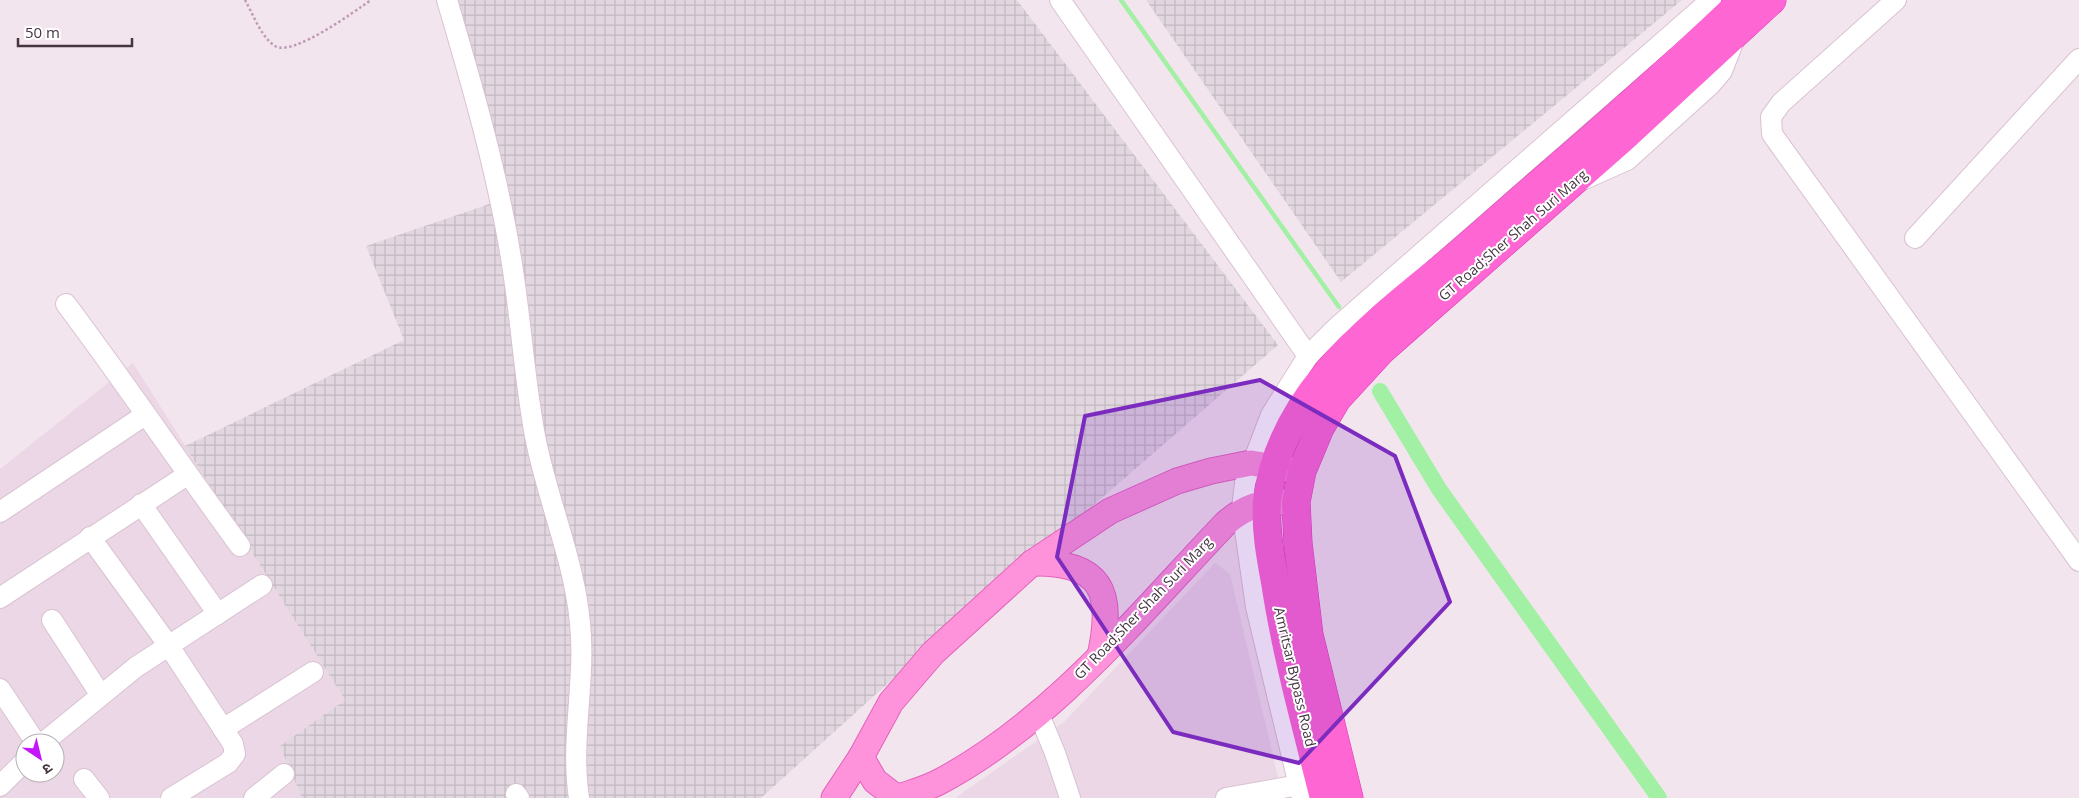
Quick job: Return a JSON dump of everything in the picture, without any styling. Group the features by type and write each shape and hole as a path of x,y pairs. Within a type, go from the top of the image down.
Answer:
{"highway":[{"name":"GT Road;Sher Shah Suri Marg","path":"1262,465 1334,364 1367,329 1544,180 1743,0"},
{"name":"GT Road;Sher Shah Suri Marg","path":"1302,471 1320,428 1338,399 1355,378 1420,315 1569,186 1772,0"},
{"name":"Amritsar Bypass Road","path":"1262,465 1255,506 1268,536 1283,639 1324,798"},
{"name":"Amritsar Bypass Road","path":"1302,471 1296,502 1309,635 1350,798"}],"main road":[{"path":"834,798 861,757 891,702 927,660 975,613 1032,563 1110,511 1160,489 1211,470 1262,465 1302,471"},
{"path":"1255,506 1296,502"},
{"name":"GT Road;Sher Shah Suri Marg","path":"897,798 930,790 984,754 1038,712 1100,656 1226,523 1255,506"},
{"path":"1032,563 1068,565 1083,571 1094,580 1103,594 1106,610 1106,630 1100,656"},
{"path":"861,757 875,781 897,798"}],"street":[{"path":"447,0 500,198 512,260 535,435 546,487 561,534 581,624 580,684 575,758 579,798"},
{"path":"1060,0 1308,356"},
{"path":"1262,465 1271,415 1308,356 1391,279 1712,0"},
{"path":"1896,0 1781,103 1771,117 1772,134 2079,561"},
{"path":"1915,238 2079,59"},
{"path":"66,304 123,379 145,415 240,546"},
{"path":"0,512 145,415"},
{"path":"0,598 187,474"},
{"path":"141,504 218,614"},
{"path":"1226,798 1300,792 1256,607 1255,506"},
{"path":"90,538 169,646 233,744 235,754 228,763 171,798"},
{"path":"55,733 100,694 262,585"},
{"path":"52,620 100,694"},
{"path":"223,730 312,672"},
{"path":"0,689 29,733"},
{"path":"1038,712 1055,753 1070,798"},
{"path":"0,786 15,771"},
{"path":"254,798 284,774"},
{"path":"84,779 99,798"}],"path":[{"path":"246,0 268,38 276,46 285,48 305,42 371,0"}],"highlighted area":[{"path":"1260,380 1395,456 1450,602 1299,763 1173,732 1057,557 1085,416"}],"shaded area":[{"path":"457,0 1017,0 1278,345 875,695 761,798 302,798 280,746 345,700 185,446 404,340 366,246 507,198"},
{"path":"1146,0 1682,0 1341,282"},
{"path":"133,363 345,700 280,746 302,798 0,798 0,469"},
{"path":"1215,563 1230,574 1283,798 955,798 1064,722"}],"waterway":[{"path":"1121,0 1339,307"},
{"path":"1380,391 1439,489 1659,798"}]}
